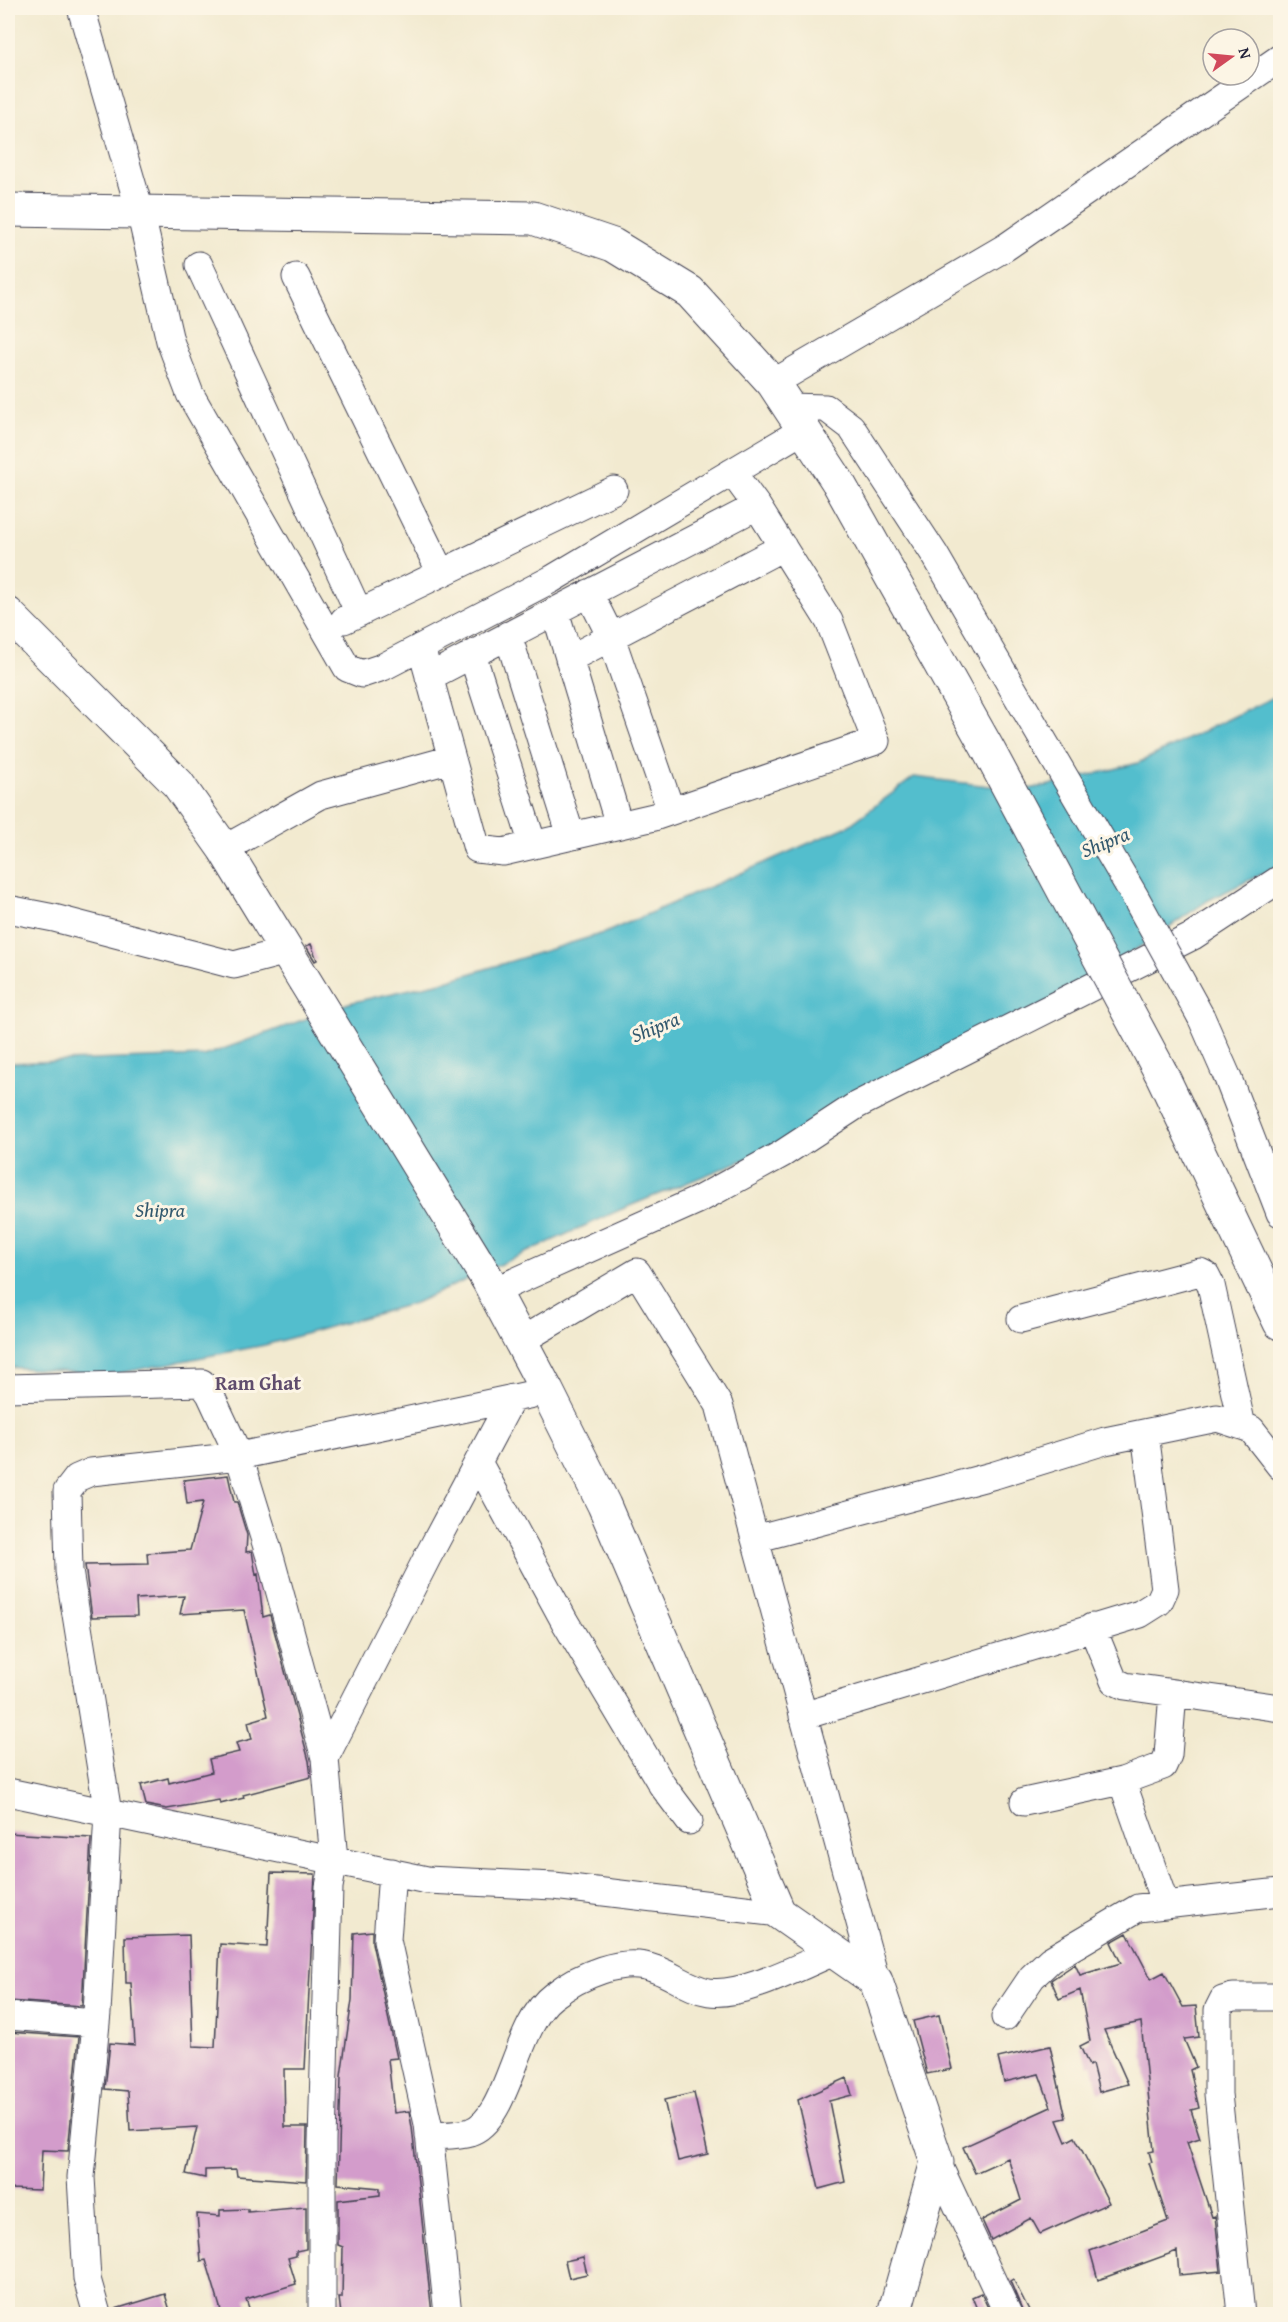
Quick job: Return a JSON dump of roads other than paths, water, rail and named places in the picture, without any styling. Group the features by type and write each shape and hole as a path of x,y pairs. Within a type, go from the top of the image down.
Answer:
{"main road":[{"path":"8,210 533,218 613,245 690,292 788,407 838,482 989,751 1161,1073 1281,1323"},
{"path":"8,614 178,784 224,849 491,1286 547,1391 604,1505 779,1913 876,1982 937,2162 894,2314"}],"street":[{"path":"81,8 140,211 170,341 190,394 346,668 362,674 383,667 552,579 732,472 788,407 1006,247 1281,58"},
{"path":"199,265 359,613"},
{"path":"296,277 441,573"},
{"path":"788,407 826,408 850,427 935,555 1134,895 1201,1017 1281,1213"},
{"path":"421,647 477,849 503,852 671,811 876,741 829,621 757,506 732,472"},
{"path":"324,630 614,490"},
{"path":"429,676 757,506"},
{"path":"569,659 783,547"},
{"path":"589,593 611,637 671,811"},
{"path":"555,611 619,825"},
{"path":"508,635 571,836"},
{"path":"472,654 532,845"},
{"path":"224,849 321,795 452,759"},
{"path":"491,1286 698,1200 782,1154 857,1105 1193,936 1281,879"},
{"path":"8,909 54,918 234,965 293,962"},
{"path":"519,1342 637,1272 719,1405 876,1982"},
{"path":"1022,1319 1200,1272 1206,1275 1211,1285 1242,1426"},
{"path":"8,1388 202,1383 210,1394 239,1456 271,1560 325,1758 334,1860 329,1887 322,2107 322,2314"},
{"path":"97,2314 87,2279 81,2177 96,2023 108,1814 69,1571 67,1491 77,1479 91,1472 239,1456 547,1391"},
{"path":"325,1758 512,1398"},
{"path":"755,1539 995,1475 1105,1441 1217,1418 1251,1429 1281,1466"},
{"path":"803,1716 1140,1614 1159,1602 1165,1589 1145,1433"},
{"path":"478,1462 565,1622 662,1785 689,1821"},
{"path":"1092,1627 1114,1682 1281,1708"},
{"path":"1024,1802 1122,1781 1155,1771 1163,1766 1168,1755 1173,1693"},
{"path":"1122,1781 1165,1904"},
{"path":"8,1792 427,1880 554,1886 779,1913"},
{"path":"392,1872 387,1940 429,2136 448,2314"},
{"path":"1005,2017 1032,1977 1050,1960 1138,1908 1281,1892"},
{"path":"429,2136 471,2132 492,2116 535,2014 552,1996 591,1973 638,1964 654,1968 710,1992 741,1989 834,1952"},
{"path":"1241,2314 1218,2094 1218,2010 1223,2000 1233,1997 1281,1998"},
{"path":"8,2016 96,2023"},
{"path":"937,2162 1008,2314"}],"water":[{"name":"Shipra","path":"1280,694 1280,865 1209,900 1021,1027 763,1152 622,1209 415,1303 265,1345 110,1375 8,1367 8,1063 204,1056 349,1003 446,981 607,932 848,826 914,777 1023,790 1055,784 1138,763"}],"district":[{"name":"Ram Ghat","path":"258,1383"}]}
